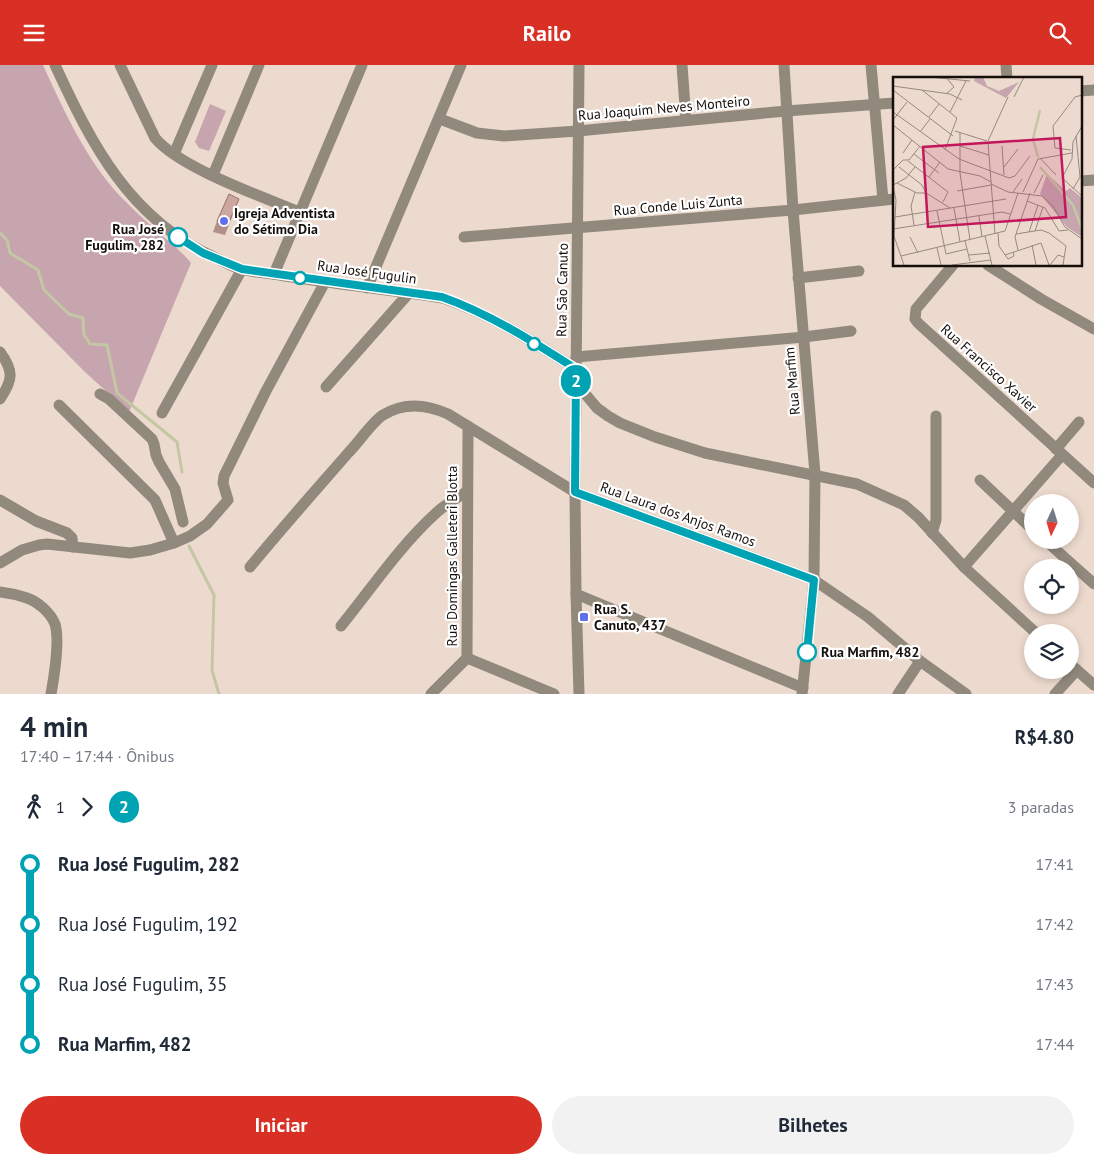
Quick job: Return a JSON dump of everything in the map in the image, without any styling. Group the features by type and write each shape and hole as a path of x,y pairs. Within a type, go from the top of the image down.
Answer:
{"street":[{"name":"Rua José Fugulin","path":"55,65 100,155 119,182 139,204 183,240 203,253 242,269 442,297 464,305 509,328 576,369"},
{"path":"120,65 155,138 164,148 213,175 299,212"},
{"path":"174,155 212,65"},
{"path":"213,175 259,65"},
{"path":"274,274 362,65"},
{"path":"367,288 440,119 461,65"},
{"name":"Rua São Canuto","path":"579,65 579,229 575,492 579,694"},
{"path":"682,65 686,120"},
{"name":"Rua Marfim","path":"784,65 798,278 815,474 814,580 803,691"},
{"path":"871,65 874,104 889,199"},
{"name":"Rua Joaquim Neves Monteiro","path":"440,119 478,133 495,136 578,131 786,111 893,103"},
{"name":"Rua Conde Luis Zunta","path":"464,237 793,210 889,199"},
{"name":"Rua Francisco Xavier","path":"952,266 916,309 915,319 1094,483"},
{"path":"990,266 1041,299 1094,329"},
{"path":"162,413 242,269"},
{"path":"798,278 858,271"},
{"path":"0,563 22,550 47,544 130,553 174,543 190,537 206,524 228,500 223,483 224,476 266,391 325,282"},
{"path":"326,387 409,293"},
{"path":"576,357 804,337 851,331"},
{"path":"0,352 8,362 11,375 10,381 0,399"},
{"path":"576,383 597,408 620,423 705,453 857,484 904,505 918,517 964,567 1026,624"},
{"path":"100,394 109,399 152,439 158,462 175,489 183,522"},
{"path":"59,405 155,500 174,543"},
{"name":"Rua Laura dos Anjos Ramos","path":"250,567 292,516 382,416 404,407 417,405 433,407 448,414 575,492 814,580 868,617 920,661 966,694"},
{"path":"932,533 936,520 936,417"},
{"path":"964,567 1013,511 1059,452 1079,422"},
{"name":"Rua Domingas Galleteri Blotta","path":"468,426 466,491 467,658 551,693"},
{"path":"980,480 1024,521"},
{"path":"340,627 402,549 425,524 437,512 466,491"},
{"path":"0,500 36,521 67,533 72,538 74,547"},
{"path":"1055,549 1094,584"},
{"path":"0,592 28,598 40,605 50,615 55,625 56,645 51,694"},
{"path":"576,593 803,691"},
{"path":"431,694 467,658"},
{"path":"898,694 920,661"},
{"name":"Rua São Canuto","path":"573,694 579,666"},
{"path":"1079,672 1094,685"},
{"path":"1056,694 1066,679"}],"shaded area":[{"path":"0,65 43,65 86,151 108,183 191,263 129,412 85,372 0,286"},
{"path":"210,104 226,111 209,151 199,148 195,142"}],"building":[{"path":"229,194 239,199 228,224 217,221"}],"waterway":[{"path":"0,233 7,240 10,253 38,270 44,290 69,314 83,318 84,335 90,344 107,345 117,393 177,442 182,472"},
{"path":"189,546 214,595 212,670 219,694"}],"bus line":[{"name":"2","path":"178,237 203,253 242,269 442,297 485,315 576,369 575,492 814,580 807,652"}],"place":[{"name":"Igreja Adventista do Sétimo Dia","path":"224,221"},
{"name":"Rua José Fugulim, 282","path":"178,237"},
{"name":"Rua S. Canuto, 437","path":"584,617"},
{"name":"Rua Marfim, 482","path":"807,652"}]}
